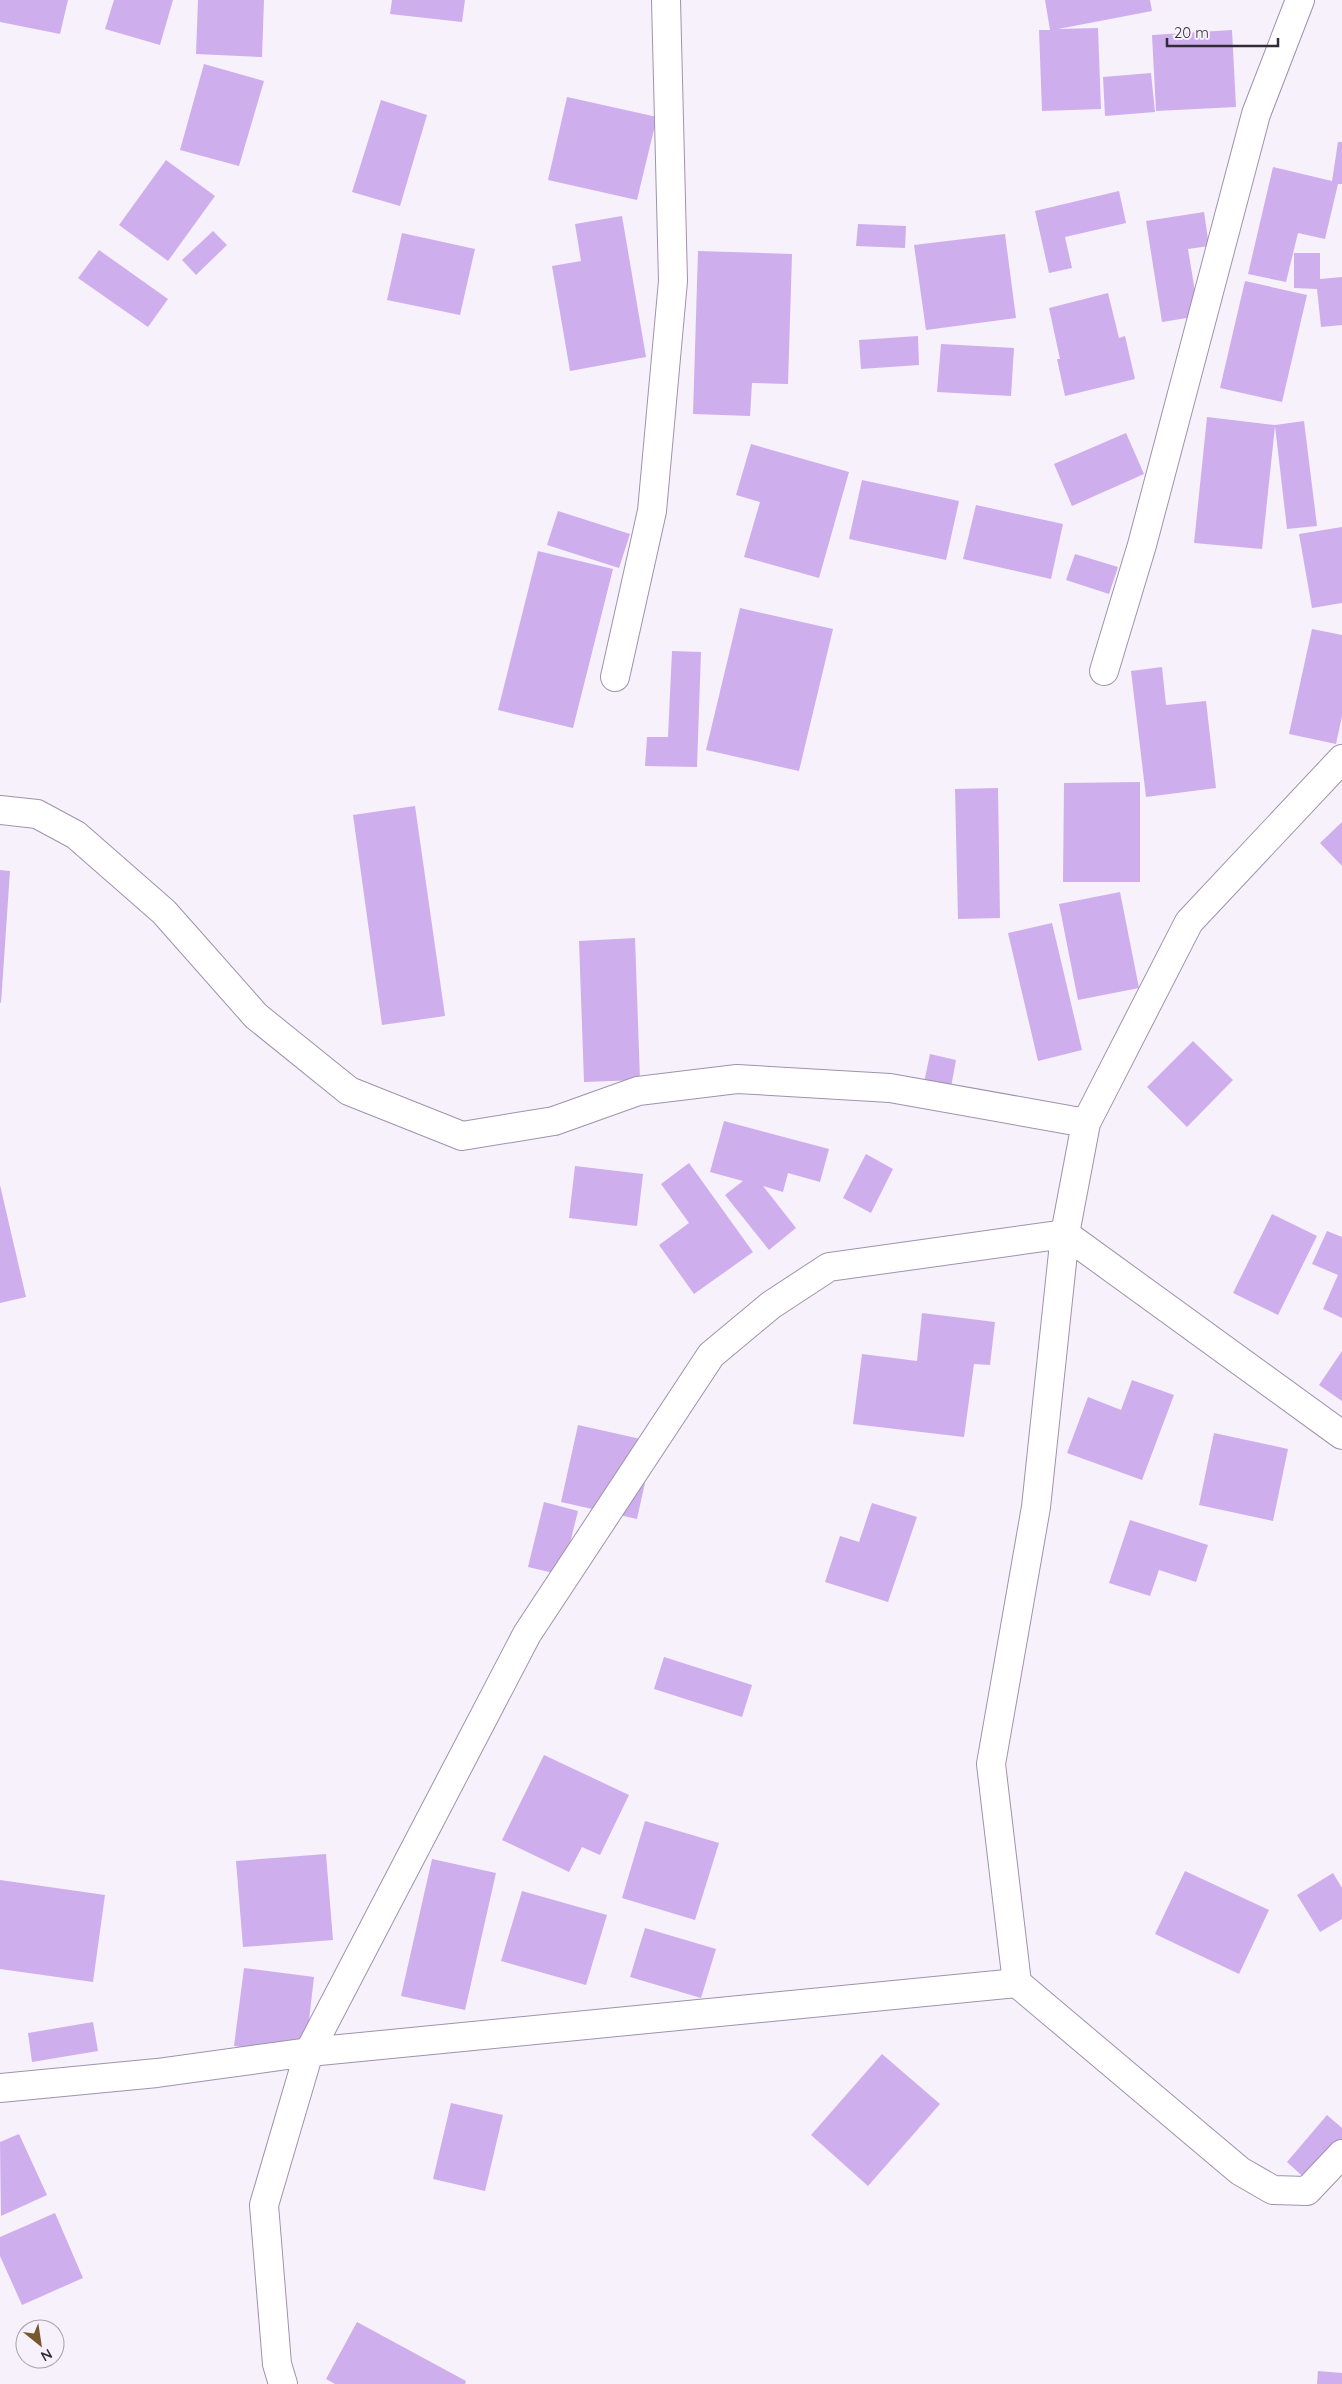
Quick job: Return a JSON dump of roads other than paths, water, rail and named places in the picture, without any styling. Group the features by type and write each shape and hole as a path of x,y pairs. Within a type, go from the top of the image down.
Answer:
{"street":[{"path":"615,677 652,511 673,281 666,0"},
{"path":"1104,671 1142,544 1256,114 1300,0"},
{"path":"1342,759 1189,922 1086,1123 1065,1234 1036,1507 990,1764 1017,1984 1240,2170 1272,2190 1307,2190 1342,2154"},
{"path":"0,810 37,814 76,835 164,912 256,1016 350,1091 462,1136 554,1121 638,1091 737,1079 890,1088 1086,1123"},
{"path":"283,2384 278,2364 264,2205 309,2052 527,1634 710,1355 770,1305 829,1267 1065,1234 1342,1435"},
{"path":"0,2088 157,2073 309,2052 1017,1984"}]}
